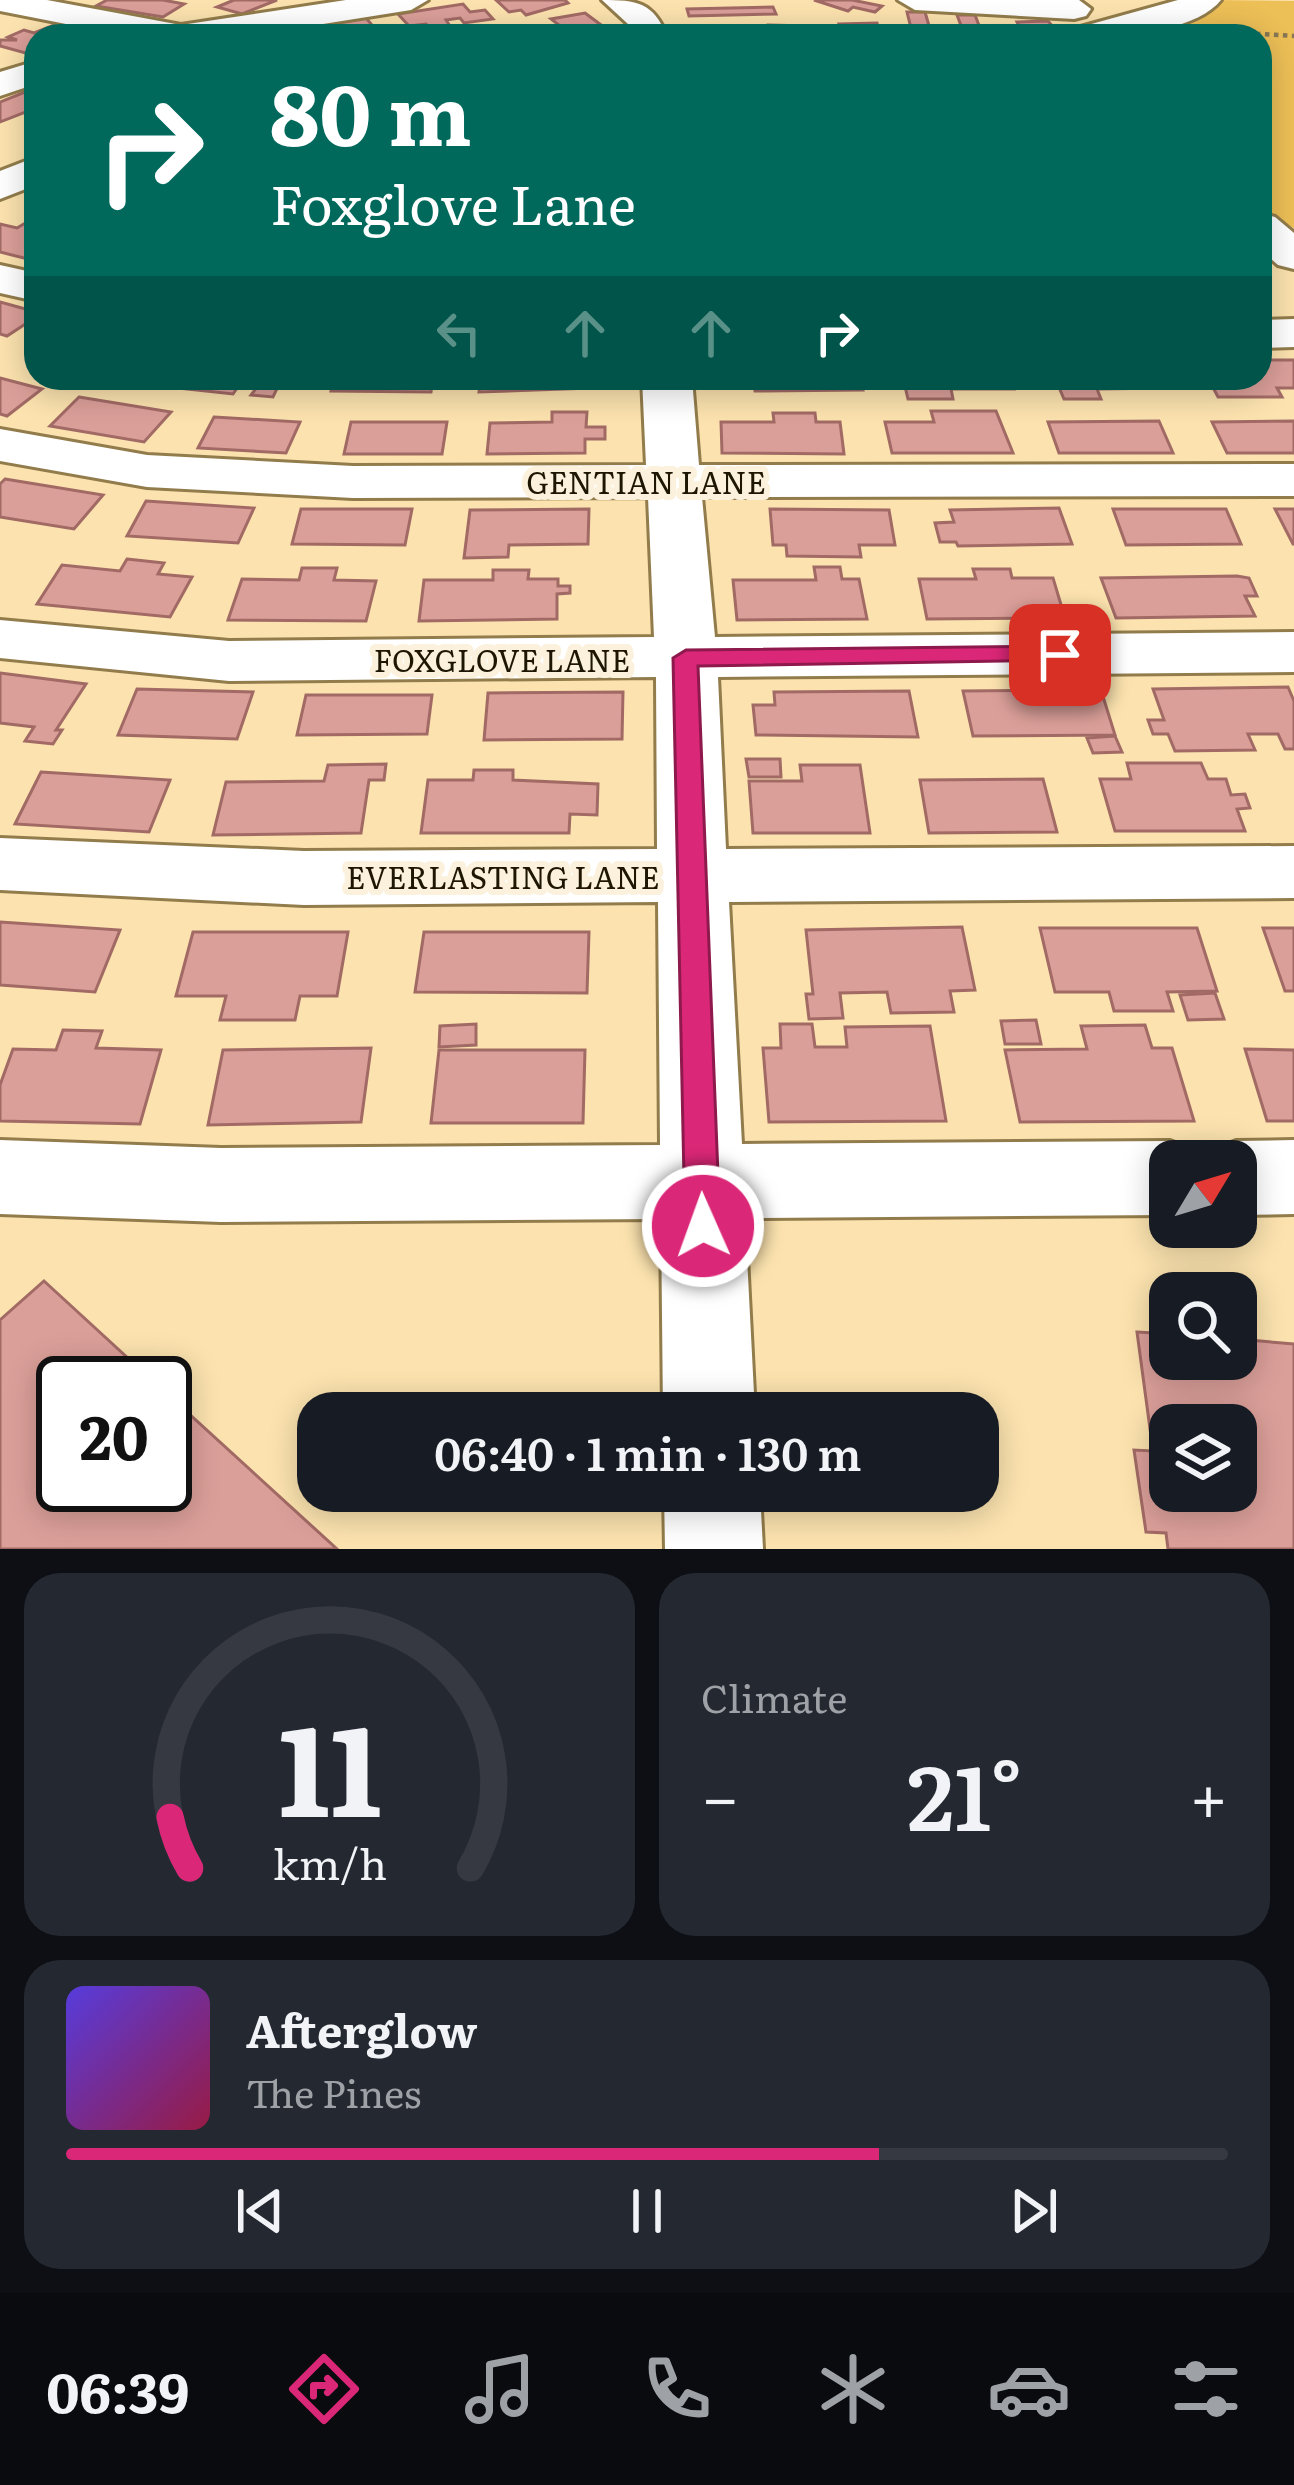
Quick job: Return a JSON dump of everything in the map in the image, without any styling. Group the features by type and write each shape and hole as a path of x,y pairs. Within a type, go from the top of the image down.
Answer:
{"street":[{"path":"243,24 348,4 411,0"},
{"path":"619,0 645,24"},
{"path":"915,0 1081,20 1192,6 1218,24"},
{"path":"0,2 116,24"},
{"path":"668,390 686,658 708,1392"},
{"name":"GENTIAN LANE","path":"0,445 94,464 207,476 353,482 1294,480"},
{"name":"FOXGLOVE LANE","path":"0,639 229,661 1294,652"},
{"name":"EVERLASTING LANE","path":"0,864 304,878 1294,872"},
{"path":"0,1177 221,1185 1149,1178"},
{"path":"1257,1178 1294,1177"},
{"path":"713,1512 714,1549"}],"shaded area":[{"path":"1215,0 1294,1 1294,228 1272,217 1272,24 1157,24"}],"building":[{"path":"107,0 184,4 163,17 96,6"},
{"path":"234,0 277,0 242,14 217,7"},
{"path":"496,0 568,3 526,15 521,10 509,12"},
{"path":"814,0 882,6 875,12 853,7 848,11"},
{"path":"463,4 470,12 485,10 493,19 407,24 398,14"},
{"path":"773,7 776,14 689,16 687,9"},
{"path":"907,12 925,12 928,24 910,24"},
{"path":"585,13 600,24 557,24 551,19"},
{"path":"957,15 975,15 978,24 960,24"},
{"path":"366,18 371,24 329,24"},
{"path":"24,30 24,53 0,46 0,40 17,40 8,37"},
{"path":"24,92 24,113 0,122 0,102"},
{"path":"0,224 17,228 24,224 24,258 0,252"},
{"path":"0,302 24,309 24,325 7,336 0,334"},
{"path":"1272,360 1294,360 1294,388 1277,388 1282,397 1218,397 1214,390 1272,390"},
{"path":"0,378 24,384 24,390 41,390 7,416 0,414"},
{"path":"255,390 276,390 273,397 251,395"},
{"path":"331,390 431,390 431,392"},
{"path":"906,390 951,390 953,399 908,399"},
{"path":"1060,390 1097,390 1101,399 1064,399"},
{"path":"79,397 171,412 144,442 50,426"},
{"path":"931,411 996,411 1013,453 892,453 885,422 934,422"},
{"path":"552,412 587,412 586,427 605,427 605,439 585,439 585,453 487,454 490,423 552,422"},
{"path":"773,413 815,413 816,422 840,422 844,454 722,453 721,422 774,422"},
{"path":"214,417 300,422 286,453 198,448"},
{"path":"1159,421 1173,453 1059,453 1048,422"},
{"path":"1294,421 1294,453 1227,453 1212,422"},
{"path":"351,422 447,422 442,454 344,454"},
{"path":"5,479 103,495 74,529 0,517 0,484"},
{"path":"146,501 254,508 238,543 127,536"},
{"path":"1059,508 1072,544 958,546 940,542 935,523 954,522 950,510"},
{"path":"301,509 412,509 405,545 292,544"},
{"path":"589,509 588,544 509,545 508,557 464,558 470,510"},
{"path":"770,509 889,510 895,545 859,545 861,557 787,556 786,545 773,545"},
{"path":"1113,509 1226,509 1241,544 1126,545"},
{"path":"1275,509 1294,509 1294,544 1293,544"},
{"path":"127,559 164,563 158,574 192,577 170,617 37,604 62,565 120,571"},
{"path":"814,567 840,567 842,579 859,579 867,619 737,620 733,580 816,580"},
{"path":"302,568 337,568 334,580 376,581 366,621 228,620 242,579 299,580"},
{"path":"973,569 1010,569 1012,578 1053,578 1065,618 927,619 919,579 976,579"},
{"path":"493,570 529,570 528,579 558,579 558,586 570,586 570,593 557,594 557,619 419,621 424,580 493,580"},
{"path":"1101,578 1249,578 1257,596 1245,596 1255,616 1116,618"},
{"path":"0,673 86,684 56,730 62,730 53,744 25,741 34,727 0,723"},
{"path":"1288,687 1294,701 1294,749 1285,749 1278,734 1248,734 1255,750 1175,751 1168,734 1153,734 1148,720 1164,720 1153,689"},
{"path":"137,689 253,692 237,739 118,735"},
{"path":"1101,690 1115,735 973,736 963,691"},
{"path":"909,691 918,737 756,735 753,705 775,705 774,692"},
{"path":"623,692 622,739 484,740 488,693"},
{"path":"306,695 432,695 427,734 297,735"},
{"path":"1115,736 1122,752 1093,753 1087,738"},
{"path":"746,759 780,759 781,777 749,777"},
{"path":"1127,763 1201,763 1208,779 1226,779 1231,795 1245,794 1250,808 1237,809 1245,831 1115,831 1100,779 1131,779"},
{"path":"386,764 384,780 369,780 361,833 213,835 226,782 324,781 328,765"},
{"path":"800,765 860,765 870,833 753,833 749,781 802,781"},
{"path":"474,770 513,770 513,780 598,784 597,815 570,814 569,833 421,833 428,780 473,780"},
{"path":"41,772 170,780 149,832 15,824"},
{"path":"1043,779 1057,832 929,833 920,780"},
{"path":"0,922 120,930 95,992 0,985"},
{"path":"962,927 975,990 950,991 954,1012 891,1013 887,992 840,993 843,1018 809,1019 806,994 813,994 806,930"},
{"path":"1040,928 1197,928 1217,991 1167,992 1173,1011 1114,1011 1109,992 1055,992"},
{"path":"1263,928 1294,928 1294,991 1285,991"},
{"path":"193,932 348,932 337,996 300,996 295,1020 220,1020 226,996 176,996"},
{"path":"424,932 589,932 587,993 415,992"},
{"path":"1215,993 1224,1019 1188,1020 1180,995"},
{"path":"1036,1020 1041,1044 1005,1044 1001,1021"},
{"path":"476,1024 476,1045 439,1047 440,1026"},
{"path":"780,1024 812,1024 815,1047 847,1047 845,1027 930,1026 946,1121 769,1122 763,1048 781,1048"},
{"path":"1145,1025 1152,1048 1172,1048 1194,1121 1020,1122 1005,1050 1087,1049 1081,1026"},
{"path":"63,1030 102,1031 96,1048 161,1050 140,1124 0,1121 0,1085 13,1049 56,1050"},
{"path":"371,1048 361,1122 208,1125 223,1050"},
{"path":"1245,1049 1294,1050 1294,1121 1267,1121"},
{"path":"439,1050 585,1050 583,1123 431,1123"},
{"path":"44,1281 126,1356 36,1356 36,1512 192,1512 192,1417 337,1549 0,1549 0,1320"},
{"path":"1137,1332 1149,1333 1149,1380 1257,1380 1257,1341 1294,1344 1294,1549 1168,1549 1166,1533 1146,1532 1134,1450 1149,1451 1149,1512 1257,1512 1257,1404 1149,1404 1149,1421"}],"route":[{"path":"703,1226 686,658 1060,655"}]}
